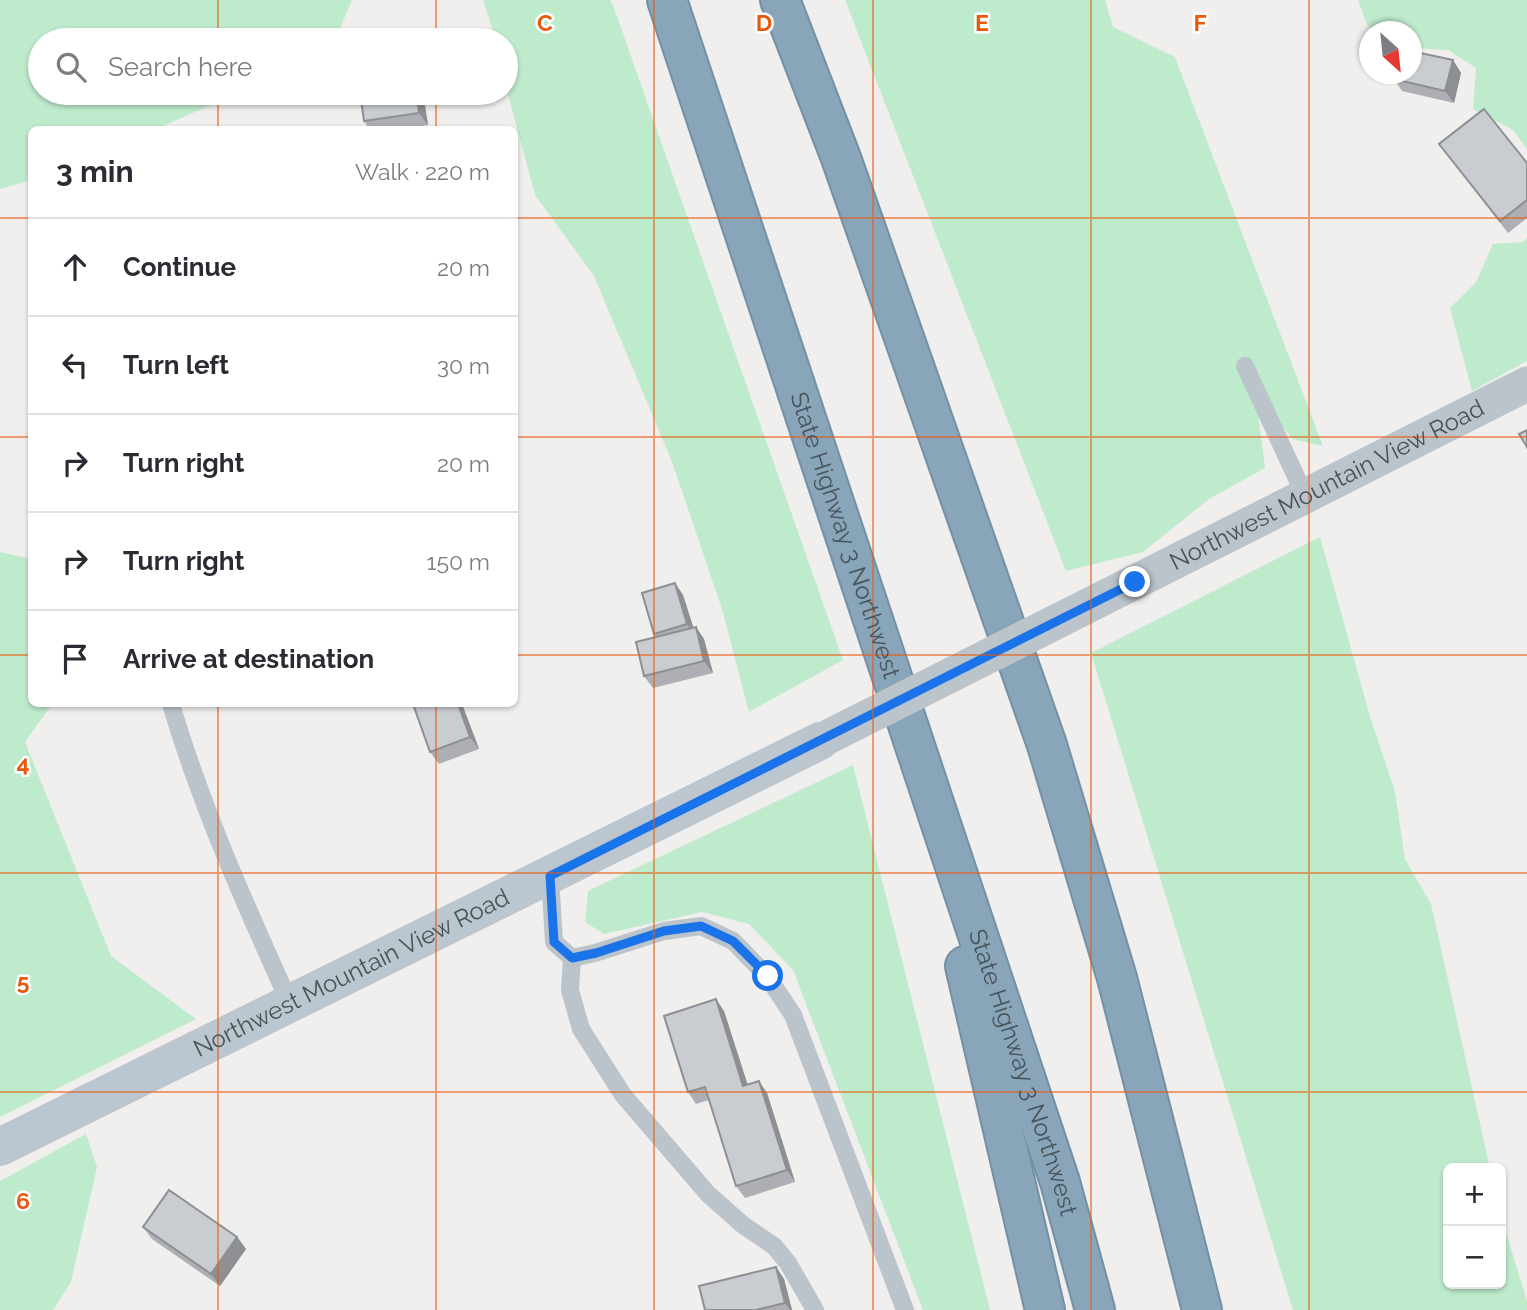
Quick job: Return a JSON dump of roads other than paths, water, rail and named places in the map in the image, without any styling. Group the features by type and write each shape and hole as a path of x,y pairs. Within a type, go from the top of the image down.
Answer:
{"highway":[{"name":"State Highway 3 Northwest","path":"667,0 1060,1182 1095,1310"},
{"path":"780,0 841,158 1047,745 1116,978 1224,1310"},
{"path":"912,732 1045,1310"},
{"path":"1116,978 1202,1310"}],"street":[{"name":"Northwest Mountain View Road","path":"0,1147 550,876 1527,384"}],"lane":[{"path":"1245,366 1305,496"},
{"path":"172,707 225,852 290,1004"},
{"path":"550,876 554,942 572,958"},
{"path":"572,958 664,931 701,926 733,941 768,976 793,1015 905,1310"},
{"path":"572,958 570,990 581,1029 624,1095 708,1194 774,1246 788,1263 815,1310"}]}
